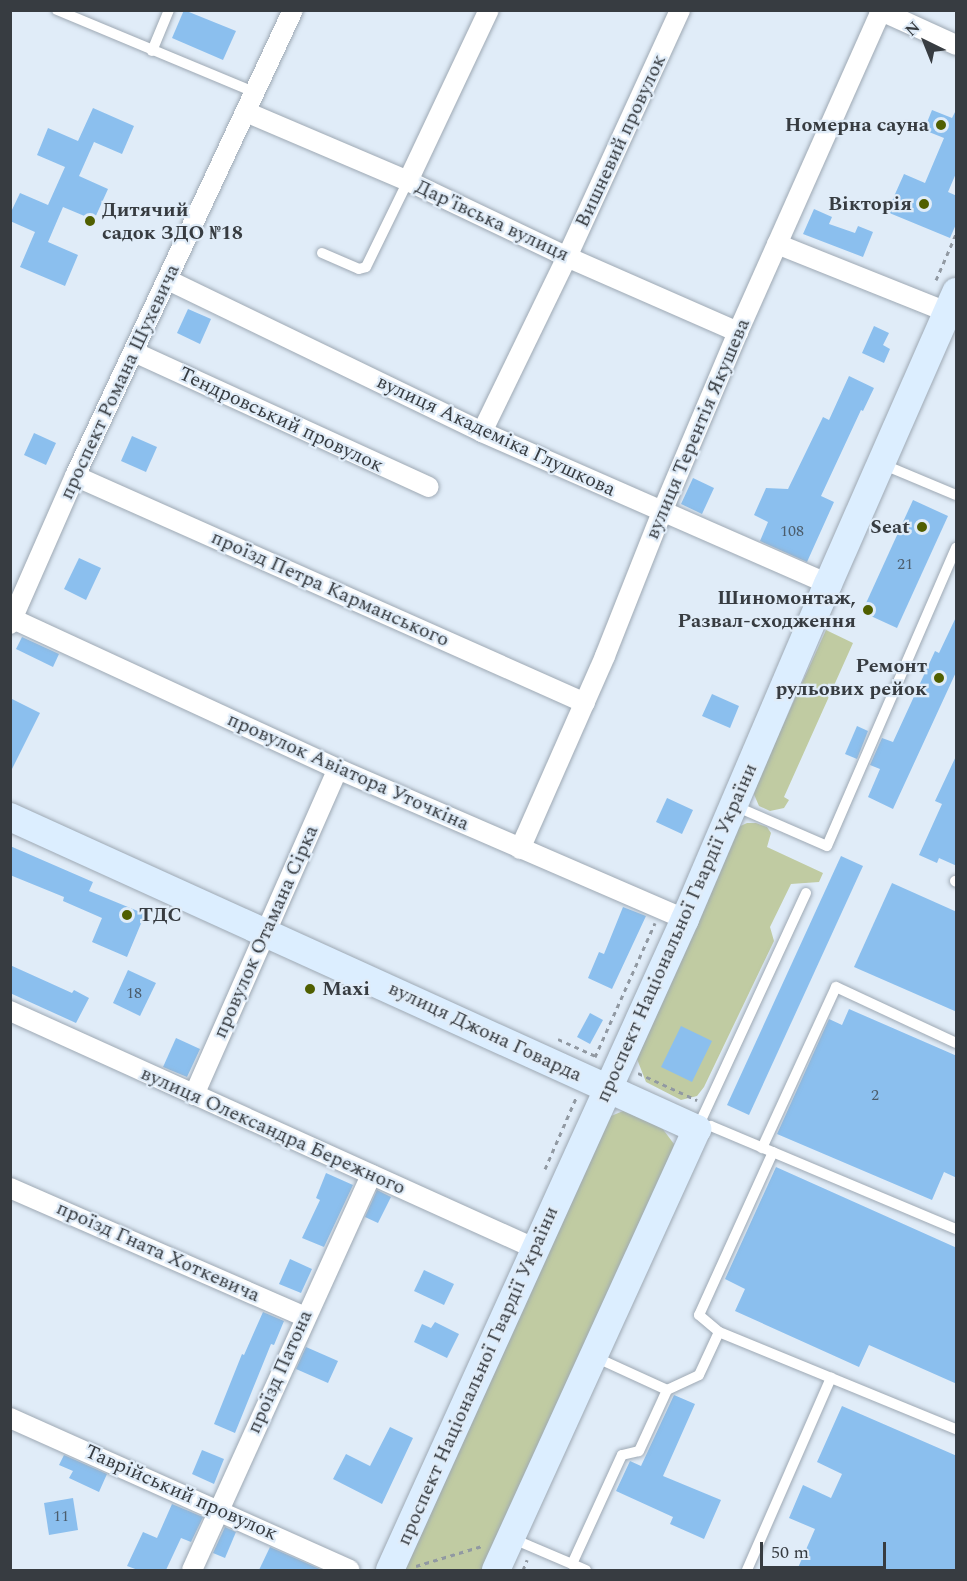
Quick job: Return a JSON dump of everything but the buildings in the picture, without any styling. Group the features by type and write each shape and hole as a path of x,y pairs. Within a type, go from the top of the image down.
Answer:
{"street":[{"path":"408,182 489,10"},
{"name":"Вишневий провулок","path":"482,432 567,258 680,10"},
{"path":"881,11 957,45"},
{"name":"вулиця Терентія Якушева","path":"520,849 585,703 738,332 881,11"},
{"name":"проспект Романа Шухевича","path":"12,621 75,476 246,112 288,12"},
{"name":"Дар'ївська вулиця","path":"246,112 408,182 567,258 738,332"},
{"path":"777,244 943,302"},
{"name":"вулиця Академіка Глушкова","path":"168,280 482,432 828,584"},
{"name":"проспект Національної Гвардії України","path":"401,1569 536,1249 607,1069 685,919 828,584 882,464 943,302"},
{"name":"Тендровський провулок","path":"134,352 429,487"},
{"name":"проїзд Петра Карманського","path":"75,476 585,703"},
{"name":"провулок Авіатора Уточкіна","path":"12,621 338,770 685,919"},
{"name":"провулок Отамана Сірка","path":"194,1095 338,770"},
{"name":"вулиця Джона Говарда","path":"10,817 265,932 607,1069 703,1117"},
{"name":"вулиця Олександра Бережного","path":"12,1017 194,1095 536,1249"},
{"path":"496,1570 703,1117"},
{"name":"проїзд Патона","path":"192,1570 371,1175"},
{"name":"проїзд Гната Хоткевича","path":"10,1188 305,1317"},
{"name":"Таврійський провулок","path":"10,1418 350,1570"}],"lane":[{"path":"57,10 254,92"},
{"path":"152,51 169,10"},
{"path":"322,253 359,269 366,267 408,182"},
{"path":"882,464 957,495"},
{"path":"735,806 827,846 957,548"},
{"path":"806,893 703,1117 711,1126 957,1229"},
{"path":"762,1148 836,987 957,1043"},
{"path":"773,1152 699,1315 719,1332 957,1429"},
{"path":"572,1564 622,1455 639,1451 666,1390 699,1375 719,1332"},
{"path":"595,1357 666,1390"},
{"path":"747,1570 831,1378"},
{"path":"511,1538 586,1570"}],"path":[{"path":"943,302 957,234"},
{"path":"607,1069 703,1117"},
{"path":"401,1569 511,1538"}],"green space":[{"path":"826,630 853,643 784,797 789,800 784,808 770,811 759,806 753,792"},
{"path":"747,823 767,827 771,833 767,847 823,873 819,882 791,884 770,927 774,941 704,1087 697,1096 681,1100 646,1082 637,1059 736,828"},
{"path":"623,1111 634,1112 659,1124 674,1144 673,1154 487,1570 400,1570 604,1119"}],"place":[{"name":"Номерна сауна","path":"941,125"},
{"name":"Вікторія","path":"924,204"},
{"name":"Дитячий садок ЗДО №18","path":"90,221"},
{"name":"Seat","path":"922,527"},
{"name":"Шиномонтаж, Развал-сходження","path":"868,610"},
{"name":"Ремонт рульових рейок","path":"939,678"},
{"name":"ТДС","path":"127,915"},
{"name":"Maxi","path":"310,989"}]}
